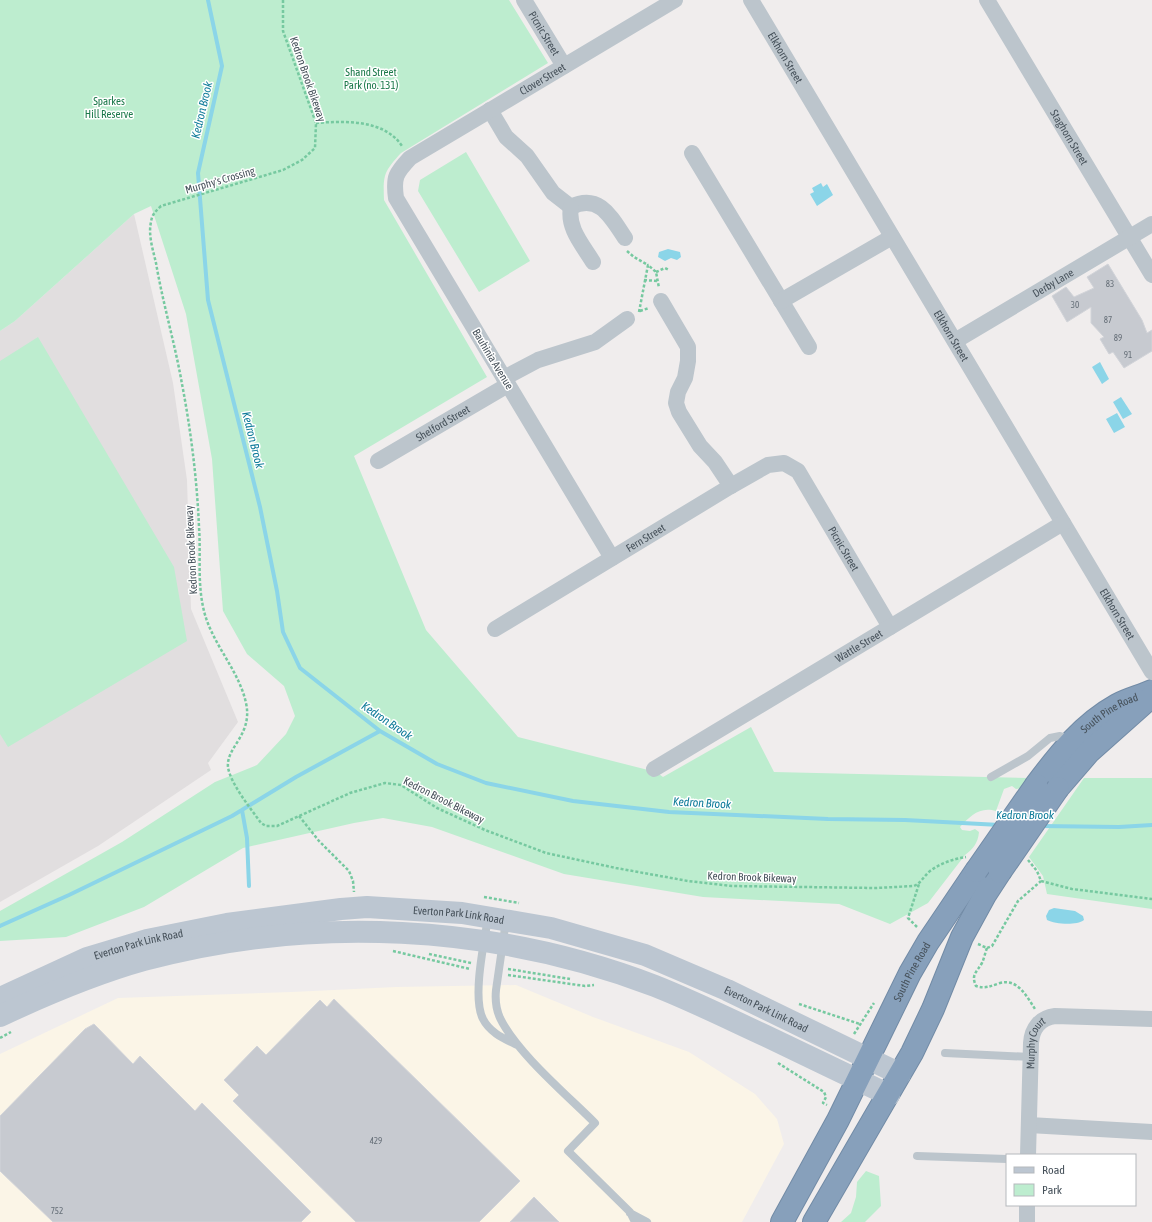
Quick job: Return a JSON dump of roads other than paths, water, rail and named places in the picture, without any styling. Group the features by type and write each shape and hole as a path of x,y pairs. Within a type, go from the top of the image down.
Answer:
{"highway":[{"name":"South Pine Road","path":"814,1222 900,1074 933,1009 962,937 985,895 1058,788 1080,746 1100,716 1118,705 1152,691"},
{"name":"South Pine Road","path":"782,1222 838,1120 914,967 974,864 1036,785 1080,746 1128,719 1152,696"}],"main road":[{"name":"Everton Park Link Road","path":"0,998 87,958 147,940 227,924 367,907 462,913 551,928 645,955 727,990 900,1074"},
{"name":"Everton Park Link Road","path":"0,1016 71,984 144,960 220,944 264,937 359,932 404,933 494,943 575,960 654,986 695,1003 889,1095"}],"street":[{"name":"Picnic Street","path":"524,0 564,66"},
{"name":"Clover Street","path":"410,158 675,0"},
{"name":"Elkhorn Street","path":"751,0 1152,672"},
{"name":"Staghorn Street","path":"987,0 1152,275"},
{"path":"490,110 506,137 527,156 553,193 570,207"},
{"path":"692,153 810,347"},
{"name":"Bauhinia Avenue","path":"410,158 398,171 394,183 396,198 612,558"},
{"path":"570,207 580,202 593,202 608,213 626,238"},
{"path":"570,207 569,217 571,227 593,262"},
{"name":"Derby Lane","path":"955,342 1152,224"},
{"path":"782,301 892,236"},
{"path":"661,301 688,347 688,361 685,378 678,392 676,403 679,412 700,446 715,462 731,486"},
{"name":"Shelford Street","path":"378,461 506,382 538,360 595,342 627,319"},
{"name":"Fern Street","path":"495,629 731,486 768,466 784,463 798,471"},
{"name":"Picnic Street","path":"798,471 890,627"},
{"name":"Wattle Street","path":"654,769 1063,522"},
{"name":"Murphy Court","path":"1028,1154 1030,1057 1031,1038 1034,1028 1041,1021 1050,1017 1152,1019"},
{"path":"1029,1125 1152,1132"},
{"path":"1027,1206 1027,1222"}],"lane":[{"name":"South Pine Road","path":"991,777 1028,756 1050,738 1060,736 1080,746"},
{"path":"497,918 494,943 478,998 484,1019 493,1031 518,1046"},
{"path":"497,918 494,943 498,967 495,1001 500,1018 518,1046 595,1123 568,1151 630,1212 647,1222"},
{"path":"945,1053 1030,1057"},
{"path":"917,1156 1006,1159"},
{"path":"630,1212 635,1222"}],"water":[{"path":"821,183 823,187 827,184 833,195 817,206 810,194 814,192 812,188"},
{"path":"668,249 680,252 681,257 677,260 671,258 665,261 658,257 659,252"},
{"path":"1100,362 1109,379 1102,384 1092,367"},
{"path":"1121,397 1132,414 1123,419 1113,402"},
{"path":"1117,413 1125,427 1114,433 1106,419"},
{"path":"1054,908 1075,911 1083,916 1084,920 1066,924 1055,923 1047,920 1046,916 1049,910"}],"waterway":[{"name":"Kedron Brook","path":"208,0 222,66 198,173 208,300 260,507 277,591 283,632 300,668 380,731 437,764 486,783 573,801 669,812 828,819 905,820 1000,825"},
{"path":"0,926 69,895 232,816 296,777 380,731"},
{"path":"242,810 247,838 249,886"},
{"name":"Kedron Brook","path":"1040,826 1119,827 1152,825"}],"park label":[{"name":"Shand Street Park (no. 131)","path":"371,78"},
{"name":"Sparkes Hill Reserve","path":"109,107"}]}
